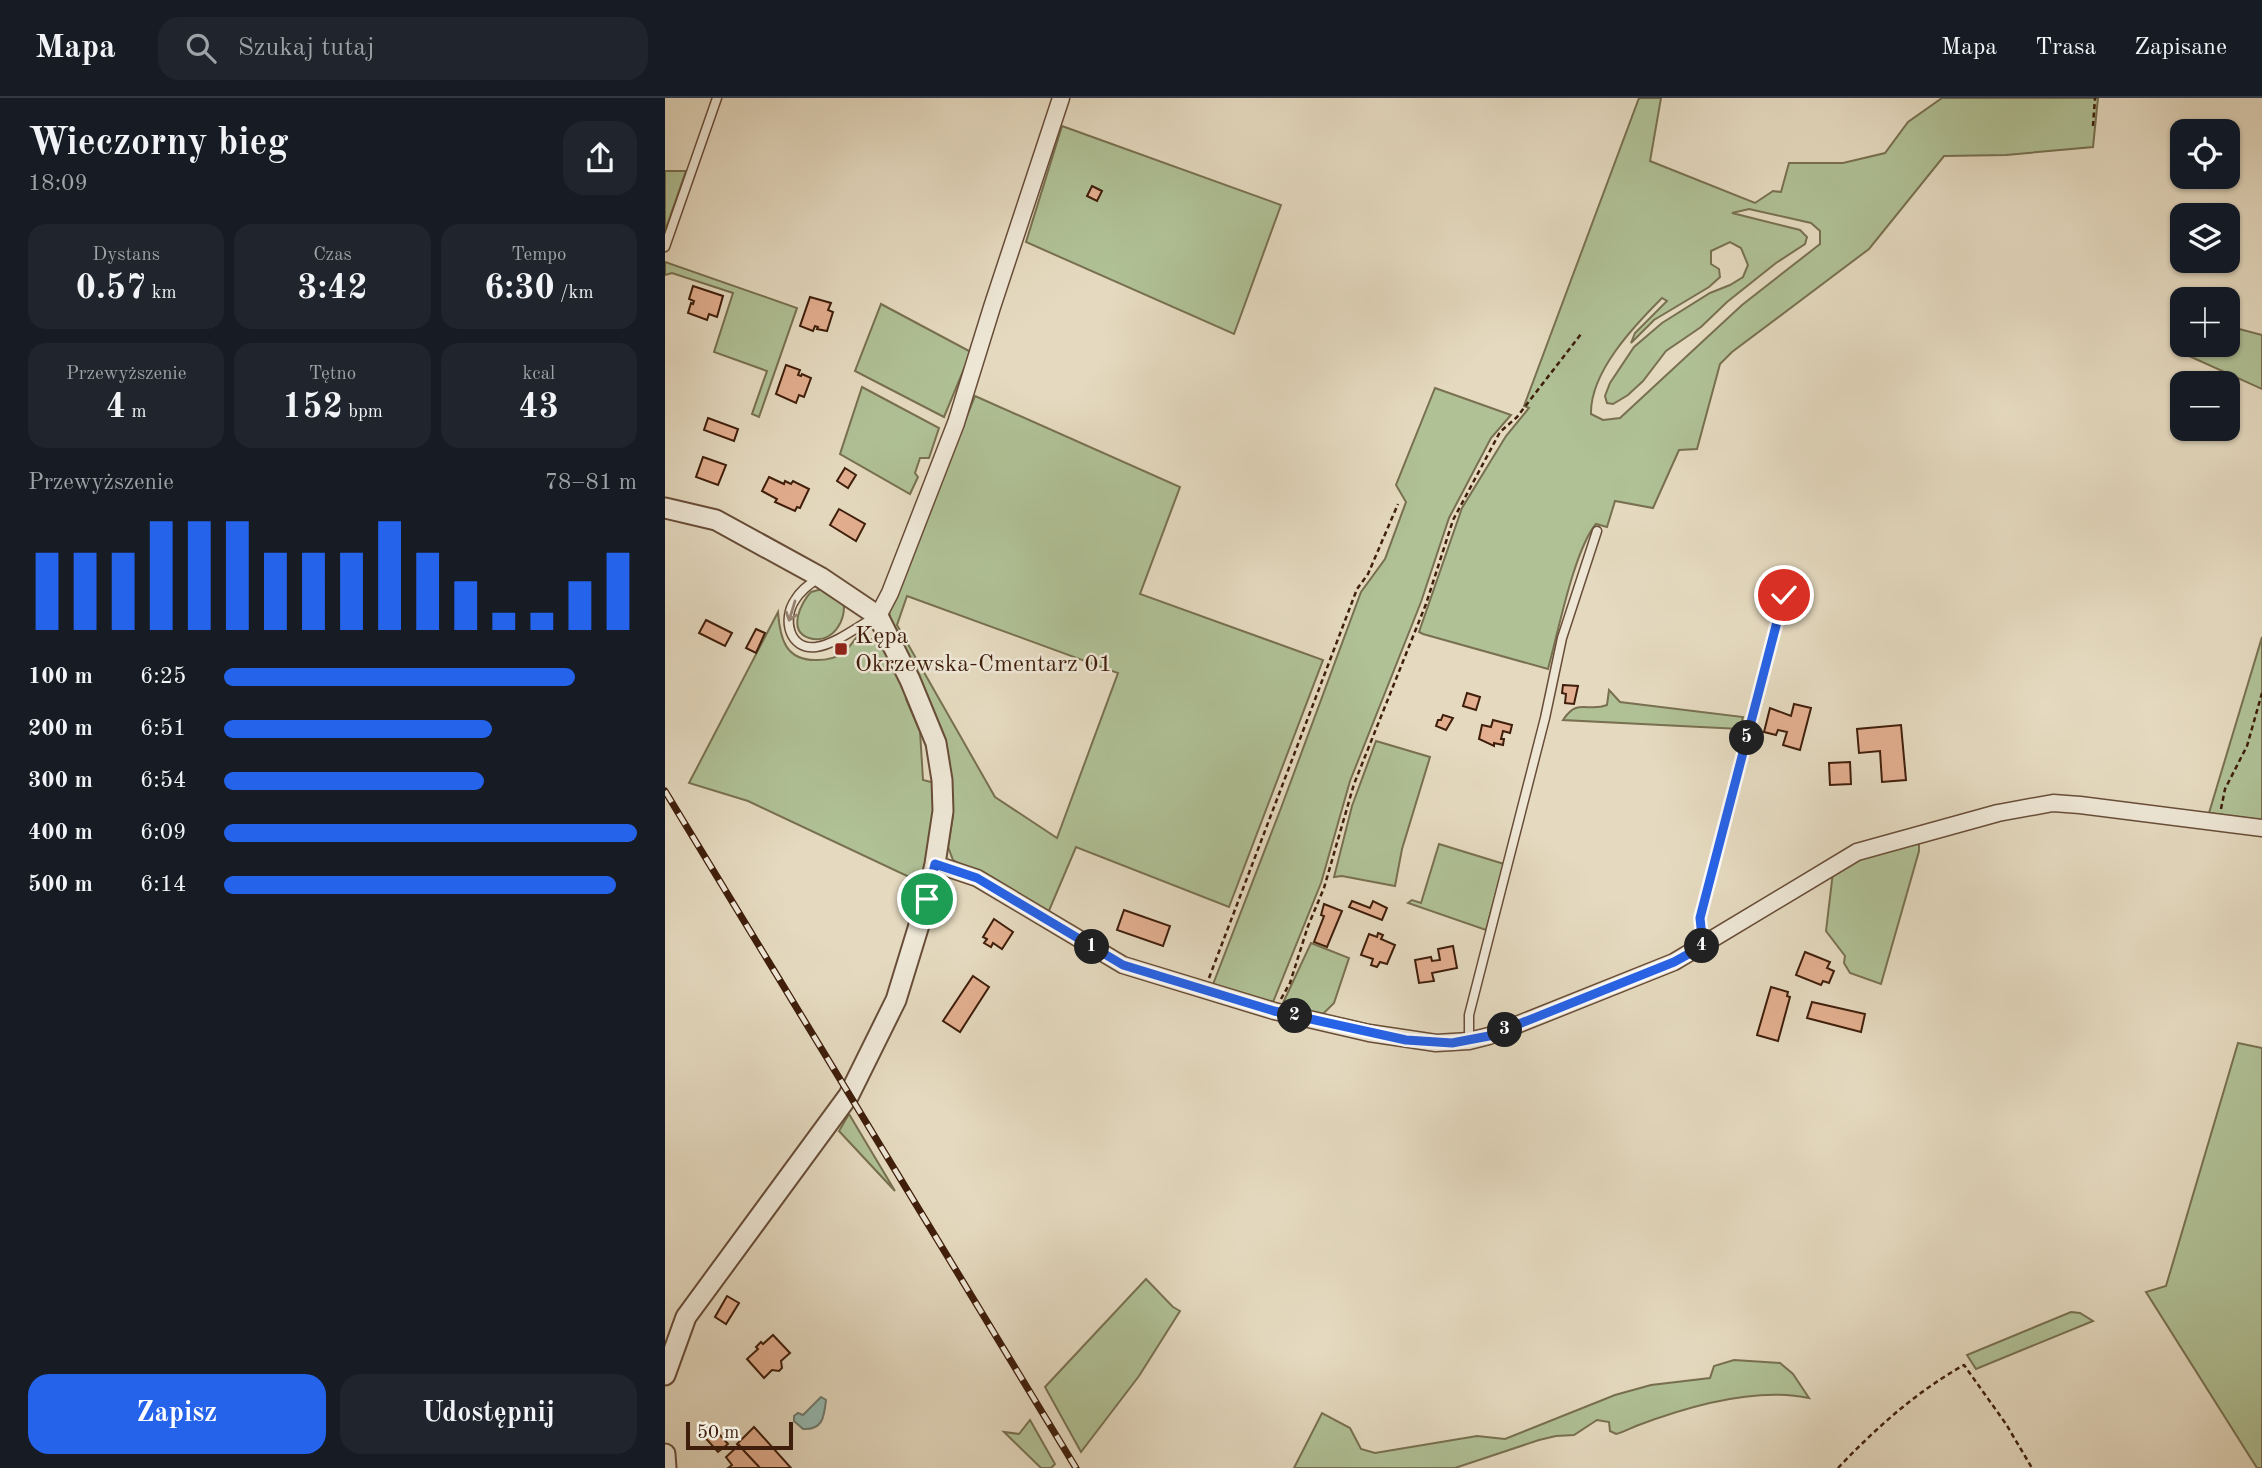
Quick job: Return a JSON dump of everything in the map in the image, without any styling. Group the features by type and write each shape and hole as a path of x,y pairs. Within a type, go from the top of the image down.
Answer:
{"street":[{"path":"878,616 890,593 956,423 1061,98"},
{"path":"665,508 716,520 820,577 878,616 910,680 936,743 942,780 943,811 927,899 896,1000 849,1095 686,1317 665,1375"},
{"path":"935,864 977,878 1123,965 1274,1011 1406,1040 1436,1043 1469,1041 1489,1036 1674,962 1857,852 1998,813 2053,803 2262,828"},
{"path":"665,1454 666,1468"}],"lane":[{"path":"665,247 717,98"},
{"path":"1469,1041 1469,1015 1542,731 1562,638 1597,531"},
{"path":"820,577 803,589 793,602 787,617 789,629 800,644 808,647 828,644 878,616"},
{"path":"1703,946 1700,918 1784,595"}],"path":[{"path":"2093,126 2095,98"},
{"path":"1274,1011 1290,983 1308,926 1324,888 1354,784 1426,604 1453,520 1500,432 1517,417 1581,334"},
{"path":"1204,990 1357,589 1368,574 1398,505"},
{"path":"2218,822 2225,789 2247,746 2262,693"},
{"path":"1838,1468 1882,1424 1928,1387 1964,1364 2006,1424 2032,1468"}],"green space":[{"path":"1639,98 1661,98 1650,161 1755,203 1773,191 1781,192 1789,163 1843,163 1885,153 1908,122 1942,98 2098,98 2093,147 2006,155 1944,156 1869,249 1732,352 1720,364 1697,449 1679,450 1653,508 1615,501 1607,527 1596,524 1588,536 1574,572 1548,669 1419,632 1462,508 1506,436 1529,408 1524,406","holes":["1749,209 1811,223 1820,231 1820,244 1742,305 1620,418 1603,420 1591,414 1593,398 1606,366 1627,336 1651,309 1662,298 1667,301 1635,333 1631,343 1654,320 1709,287 1720,277 1719,269 1711,264 1711,251 1730,242 1741,248 1748,265 1743,277 1710,293 1662,323 1634,347 1610,383 1605,396 1607,403 1613,404 1628,395 1643,381 1666,351 1701,327 1727,302 1776,263 1805,244 1807,237 1800,230 1732,213"]},
{"path":"1062,126 1281,205 1234,334 1026,242"},
{"path":"665,171 686,171 665,231"},
{"path":"665,262 797,308 759,417 752,414 767,371 714,352 733,293 672,273 665,275"},
{"path":"881,304 971,352 944,417 855,371"},
{"path":"2240,329 2262,335 2262,389 2240,379 2240,371 2222,371 2191,357 2240,357"},
{"path":"862,387 939,428 929,458 920,458 915,473 918,477 910,494 840,454"},
{"path":"1435,388 1511,415 1491,438 1449,518 1421,602 1350,781 1321,883 1273,1002 1212,987 1361,592 1385,559 1406,502 1396,485"},
{"path":"975,396 1180,487 1140,594 1323,660 1229,907 1076,847 1048,913 953,860 948,847 953,815 935,714 891,626 889,611","holes":["907,596 1118,673 1057,838 995,797 897,625"]},
{"path":"822,589 843,600 841,623 825,638 809,638 799,629 798,616 803,602 811,592"},
{"path":"778,612 780,631 786,646 798,657 824,660 837,656 858,636 883,642 920,731 923,780 935,783 932,840 922,883 748,801 689,783"},
{"path":"2262,637 2262,820 2209,813"},
{"path":"1609,690 1620,702 1743,717 1740,729 1563,720 1568,713 1579,707 1607,705"},
{"path":"1376,741 1430,757 1402,849 1395,886 1342,876 1334,877 1352,806"},
{"path":"1919,840 1919,851 1881,984 1850,973 1844,963 1845,956 1826,931 1833,872 1851,862"},
{"path":"1439,844 1504,864 1486,930 1408,903 1412,900 1421,903"},
{"path":"1311,943 1349,958 1334,1003 1323,1014 1282,1005"},
{"path":"2238,1043 2262,1048 2262,1468 2257,1468 2146,1292 2166,1286"},
{"path":"849,1114 895,1191 839,1131"},
{"path":"1146,1279 1180,1311 1139,1376 1081,1452 1045,1387"},
{"path":"2071,1312 2080,1313 2093,1321 1976,1369 1967,1355"},
{"path":"1734,1360 1780,1363 1793,1374 1809,1398 1767,1395 1721,1401 1677,1412 1616,1434 1610,1431 1609,1422 1597,1420 1574,1435 1539,1440 1455,1468 1294,1468 1322,1413 1350,1428 1361,1449 1375,1453 1477,1436 1505,1439 1615,1395 1651,1385 1710,1378 1714,1366"},
{"path":"1030,1420 1055,1464 1051,1468 1041,1468 1004,1432 1019,1434"}],"water":[{"path":"821,1397 826,1400 819,1425 803,1429 794,1421 794,1416 798,1413 803,1415"}],"building":[{"path":"1092,186 1102,191 1097,201 1087,196"},
{"path":"693,286 723,296 717,317 709,314 707,320 688,313 694,301 689,299"},
{"path":"810,297 831,303 828,310 833,312 827,331 815,326 813,331 800,326"},
{"path":"786,365 800,370 798,375 811,378 804,397 799,395 796,403 776,394"},
{"path":"708,418 738,429 734,441 704,430"},
{"path":"703,457 726,465 718,485 696,477"},
{"path":"845,468 856,475 848,488 837,481"},
{"path":"769,477 784,484 785,481 791,484 793,481 809,489 800,508 797,507 795,511 775,502 777,499 762,491"},
{"path":"839,509 865,524 856,541 830,525"},
{"path":"706,620 732,633 725,646 699,633"},
{"path":"756,629 765,633 756,653 746,648"},
{"path":"1563,685 1578,686 1574,704 1565,703"},
{"path":"1467,693 1480,697 1476,710 1463,706"},
{"path":"1794,704 1811,708 1800,750 1783,745 1787,732 1778,730 1776,735 1764,732 1770,708 1791,716"},
{"path":"1443,715 1453,718 1446,730 1436,726"},
{"path":"1493,720 1512,725 1510,733 1503,731 1503,745 1494,743 1494,746 1479,739 1482,725 1491,727"},
{"path":"1901,725 1906,780 1882,782 1880,751 1859,753 1857,729"},
{"path":"1850,762 1851,784 1830,785 1829,763"},
{"path":"1352,901 1370,908 1373,901 1387,908 1382,920 1349,907"},
{"path":"1324,904 1342,911 1327,947 1314,942 1324,916 1321,915"},
{"path":"1124,910 1170,926 1163,946 1117,930"},
{"path":"994,919 1013,932 1002,949 993,943 991,947 984,943 987,939 983,937"},
{"path":"1378,933 1383,935 1381,939 1395,945 1387,964 1380,962 1377,967 1371,965 1373,959 1361,955 1369,934 1377,937"},
{"path":"1453,946 1457,968 1432,973 1434,981 1419,983 1415,960 1431,957 1432,961 1440,960 1438,949"},
{"path":"1805,952 1830,962 1827,968 1834,971 1829,983 1823,981 1821,985 1796,975"},
{"path":"973,976 989,987 960,1032 943,1021"},
{"path":"1771,987 1788,992 1787,996 1790,997 1778,1041 1757,1035"},
{"path":"1812,1002 1865,1014 1861,1032 1807,1018"},
{"path":"727,1296 739,1303 726,1324 715,1317"},
{"path":"773,1335 790,1353 781,1361 782,1368 779,1371 772,1370 764,1378 747,1359 758,1349 756,1347 761,1342 763,1344"},
{"path":"711,1425 728,1444 718,1452 701,1433"},
{"path":"754,1427 791,1468 760,1468 737,1444"},
{"path":"739,1445 760,1468 728,1468 732,1465 726,1457"}],"railway":[{"path":"665,791 1076,1468"}],"place":[{"name":"Kępa Okrzewska-Cmentarz 01","path":"841,649"}],"route":[{"path":"927,899 935,864 977,878 1123,965 1147,974 1274,1011 1406,1040 1452,1043 1489,1036 1674,962 1703,946 1700,918 1784,595"}]}
